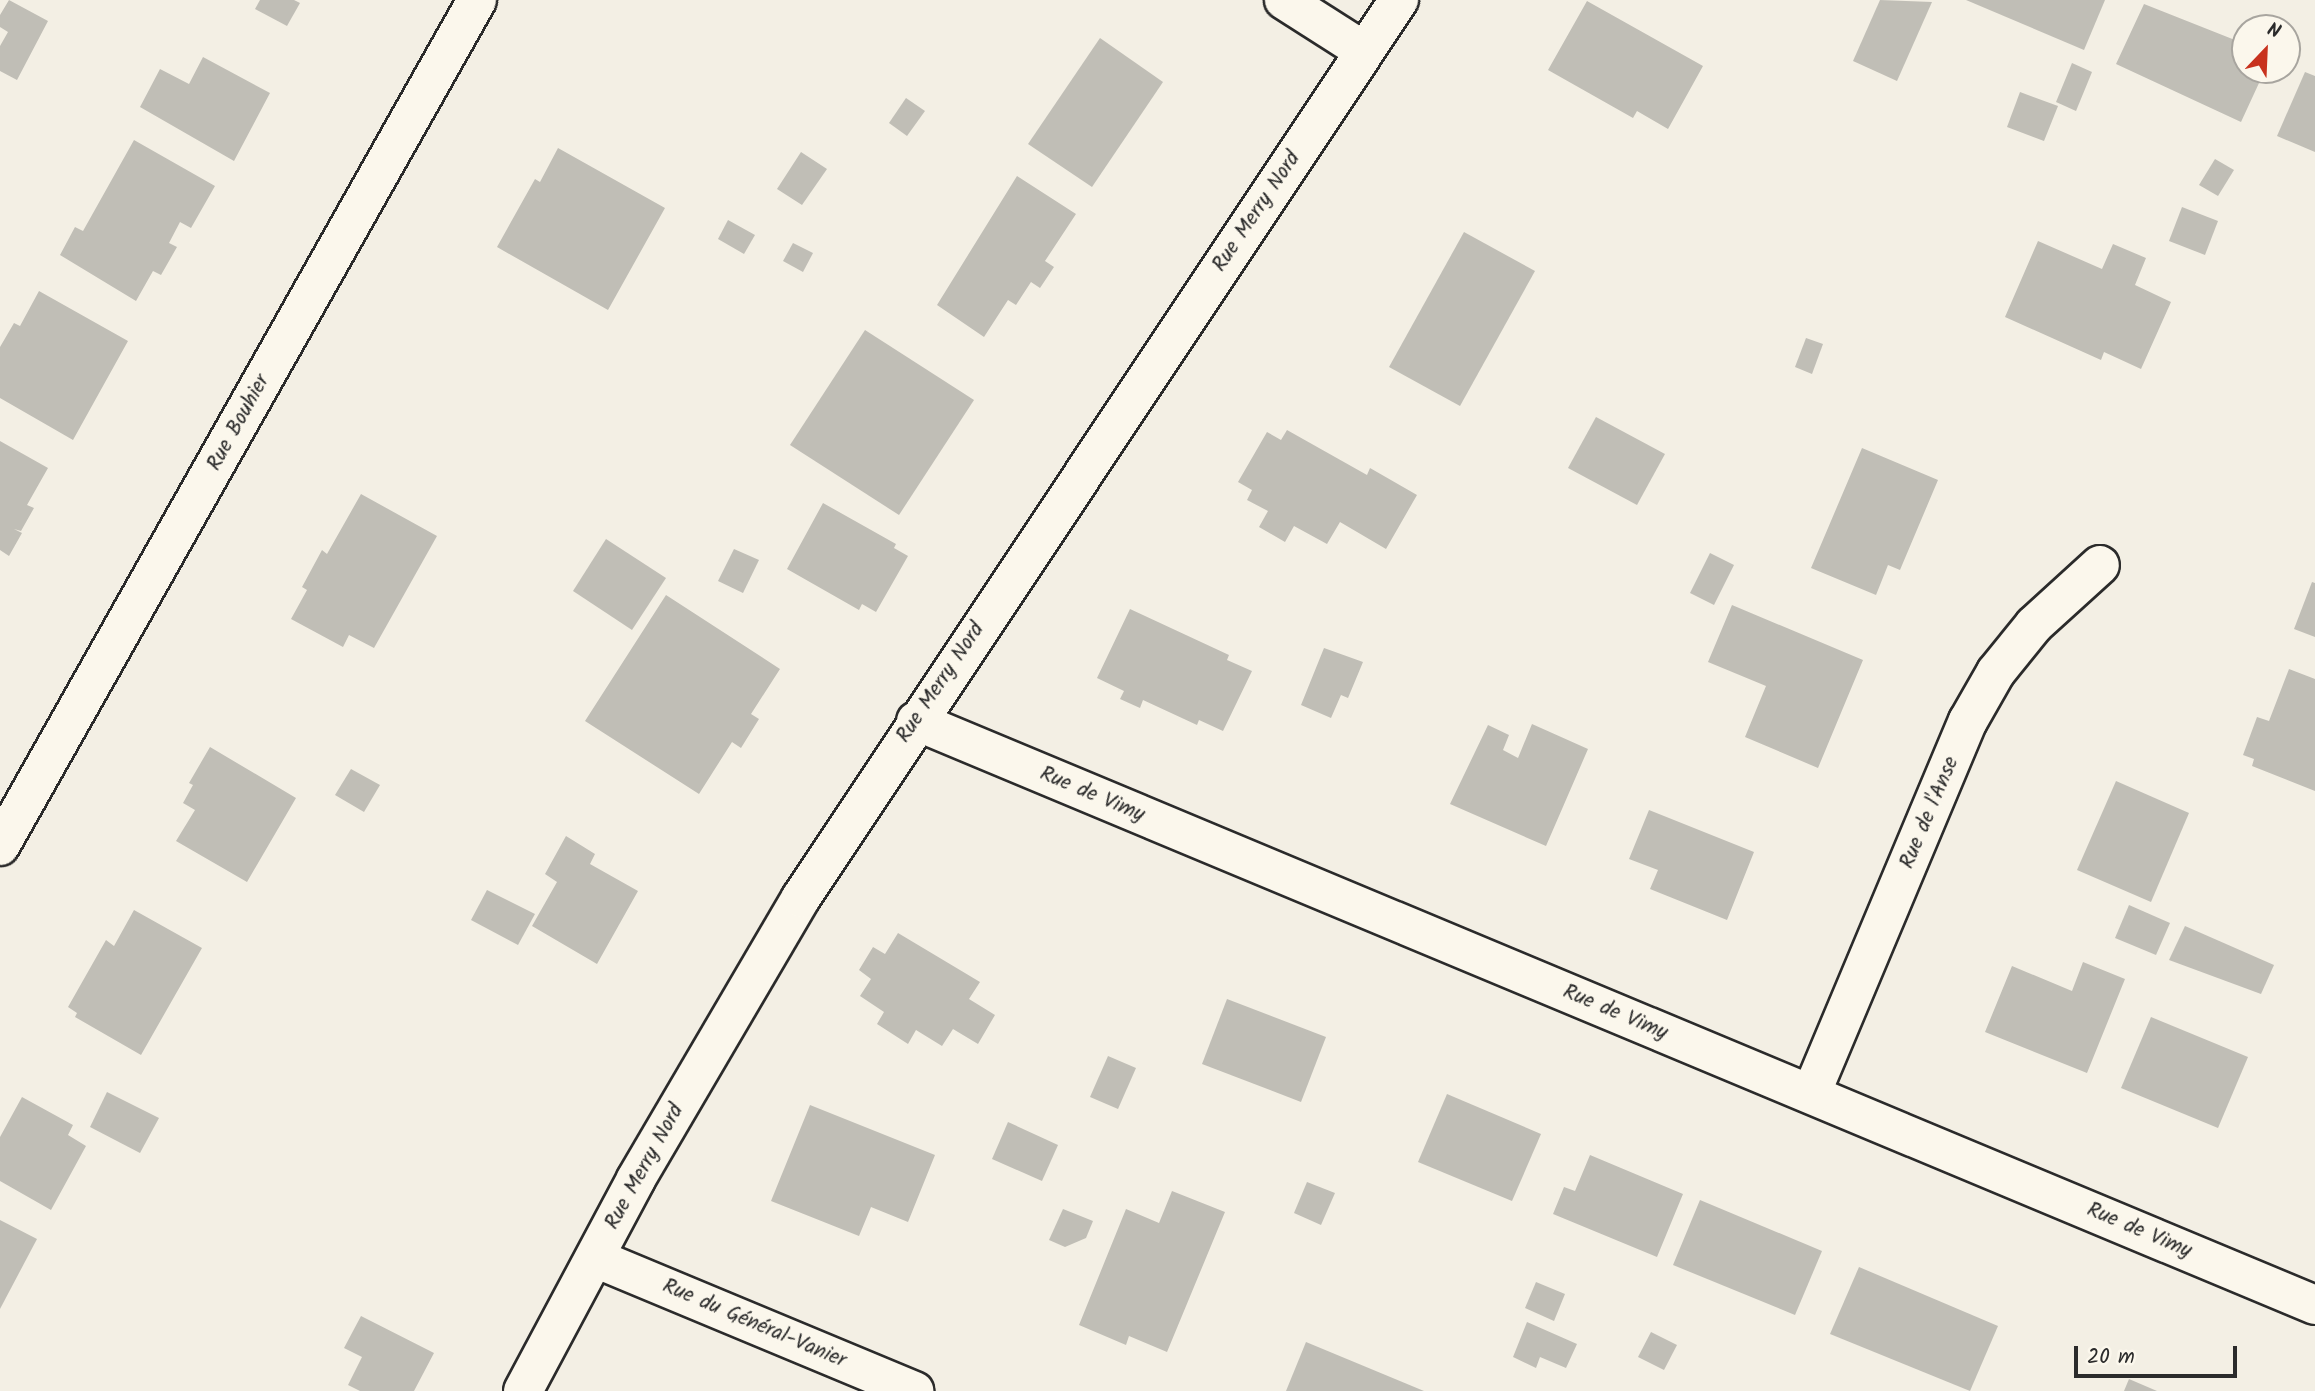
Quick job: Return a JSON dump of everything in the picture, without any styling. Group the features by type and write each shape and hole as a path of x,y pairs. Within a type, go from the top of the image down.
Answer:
{"street":[{"name":"Rue Bouhier","path":"0,846 477,0"},
{"path":"1284,0 1364,51"},
{"name":"Rue Merry Nord","path":"523,1391 595,1258 801,898 916,721 1399,0"},
{"name":"Rue de l'Anse","path":"1811,1094 1968,721 1996,672 2034,625 2100,565"},
{"name":"Rue de Vimy","path":"916,721 2315,1305"},
{"name":"Rue du Général-Vanier","path":"595,1258 914,1391"}],"building":[{"path":"9,0 48,21 17,80 0,71 0,46 8,32 0,27 0,15"},
{"path":"260,0 294,0 300,3 287,26 255,9"},
{"path":"1880,0 1932,2 1897,81 1853,61"},
{"path":"1966,0 2105,0 2084,50"},
{"path":"1587,1 1703,66 1668,129 1637,111 1633,118 1548,70"},
{"path":"2144,4 2231,38 2231,84 2259,84 2241,122 2116,64"},
{"path":"1100,38 1163,82 1092,187 1028,144"},
{"path":"203,57 270,93 234,161 140,107 160,69 189,84"},
{"path":"2072,63 2092,72 2076,111 2056,102"},
{"path":"2305,72 2315,76 2315,152 2277,136"},
{"path":"2020,92 2058,106 2044,141 2007,127"},
{"path":"906,98 925,111 907,136 889,123"},
{"path":"134,140 215,186 191,228 180,222 169,243 177,247 161,275 153,271 136,301 60,255 75,227 83,231"},
{"path":"558,148 665,208 608,310 497,247 535,179 540,182"},
{"path":"801,152 827,169 802,205 777,189"},
{"path":"2215,159 2234,170 2218,196 2199,185"},
{"path":"1017,176 1076,214 1045,261 1054,267 1040,288 1031,282 1016,305 1008,300 984,337 937,305"},
{"path":"2182,207 2218,221 2205,255 2169,241"},
{"path":"728,220 755,235 744,254 718,239"},
{"path":"1464,232 1535,271 1460,406 1389,367"},
{"path":"2038,241 2102,269 2113,244 2146,258 2135,285 2171,302 2141,369 2104,352 2101,360 2005,317"},
{"path":"793,243 813,253 803,272 783,261"},
{"path":"39,291 128,341 73,440 0,398 0,347 14,323 20,326"},
{"path":"865,330 974,400 899,515 790,445"},
{"path":"1806,338 1823,344 1812,374 1795,367"},
{"path":"1596,417 1665,454 1637,505 1568,468"},
{"path":"1287,430 1367,475 1370,468 1417,495 1386,549 1340,522 1327,544 1294,526 1285,542 1259,527 1268,511 1247,500 1252,490 1238,482 1267,432 1281,440"},
{"path":"0,441 48,468 27,505 34,508 21,531 14,529 22,533 9,556 0,550"},
{"path":"1862,448 1938,480 1900,570 1888,565 1876,595 1811,568"},
{"path":"361,494 437,536 374,648 349,635 343,647 291,619 307,590 302,587 322,550 327,554"},
{"path":"823,503 896,544 894,548 908,556 876,612 862,604 859,610 787,569"},
{"path":"606,539 666,578 632,630 573,591"},
{"path":"734,549 759,560 743,593 718,581"},
{"path":"1710,553 1734,565 1714,605 1690,593"},
{"path":"2312,582 2315,583 2315,637 2294,629"},
{"path":"666,595 780,669 751,714 759,719 741,748 732,742 699,794 585,721"},
{"path":"1732,605 1863,660 1818,768 1745,737 1766,686 1708,662"},
{"path":"1130,609 1229,655 1227,660 1252,671 1223,731 1199,720 1197,725 1143,700 1140,708 1120,699 1124,691 1097,678"},
{"path":"1324,648 1363,662 1348,698 1341,695 1331,718 1301,705"},
{"path":"2289,669 2315,679 2315,791 2252,766 2254,759 2243,755 2257,717 2269,721"},
{"path":"1532,724 1588,749 1546,846 1450,804 1488,725 1509,735 1503,750 1518,758"},
{"path":"210,747 296,798 247,882 176,841 195,810 183,803 193,785 189,783"},
{"path":"351,769 380,785 364,812 335,795"},
{"path":"2116,781 2189,813 2151,902 2077,870"},
{"path":"1649,810 1754,852 1727,920 1650,889 1658,870 1629,859"},
{"path":"566,836 595,854 590,864 638,891 597,964 532,926 557,882 545,874"},
{"path":"487,890 535,914 518,945 471,920"},
{"path":"2129,905 2170,923 2156,955 2115,938"},
{"path":"134,910 202,948 141,1055 75,1017 77,1013 68,1007 106,940 114,946"},
{"path":"2185,926 2274,965 2261,994 2169,960"},
{"path":"898,933 980,982 969,999 995,1015 978,1044 953,1029 942,1046 916,1030 908,1044 877,1024 884,1012 860,996 871,979 859,970 873,947 885,954"},
{"path":"2083,962 2125,979 2087,1073 1985,1032 2012,966 2072,991"},
{"path":"1227,999 1326,1037 1301,1102 1202,1064"},
{"path":"2151,1017 2248,1057 2218,1128 2121,1088"},
{"path":"1108,1056 1136,1068 1118,1109 1090,1097"},
{"path":"107,1092 159,1118 140,1153 90,1127"},
{"path":"1447,1094 1541,1134 1512,1201 1418,1162"},
{"path":"22,1097 73,1125 68,1135 86,1146 51,1210 0,1181 0,1137"},
{"path":"810,1105 935,1155 908,1222 871,1207 859,1236 771,1201"},
{"path":"1008,1122 1058,1145 1042,1181 992,1159"},
{"path":"1590,1155 1683,1194 1657,1257 1553,1214 1564,1187 1575,1191"},
{"path":"1307,1182 1335,1193 1321,1225 1294,1213"},
{"path":"1172,1191 1225,1212 1167,1352 1129,1336 1126,1345 1079,1325 1126,1209 1159,1223"},
{"path":"1700,1200 1822,1251 1795,1315 1673,1265"},
{"path":"1063,1209 1093,1221 1086,1238 1065,1247 1049,1240"},
{"path":"0,1220 37,1239 0,1309"},
{"path":"1859,1267 1998,1326 1970,1391 1830,1334"},
{"path":"1536,1282 1565,1294 1554,1321 1525,1308"},
{"path":"361,1316 434,1353 414,1391 360,1391 348,1385 362,1357 344,1348"},
{"path":"1527,1322 1577,1344 1566,1368 1540,1357 1536,1368 1513,1357"},
{"path":"1651,1332 1677,1345 1664,1370 1638,1357"},
{"path":"1306,1342 1424,1391 1286,1391"},
{"path":"2129,1379 2157,1391 2124,1391"}]}
